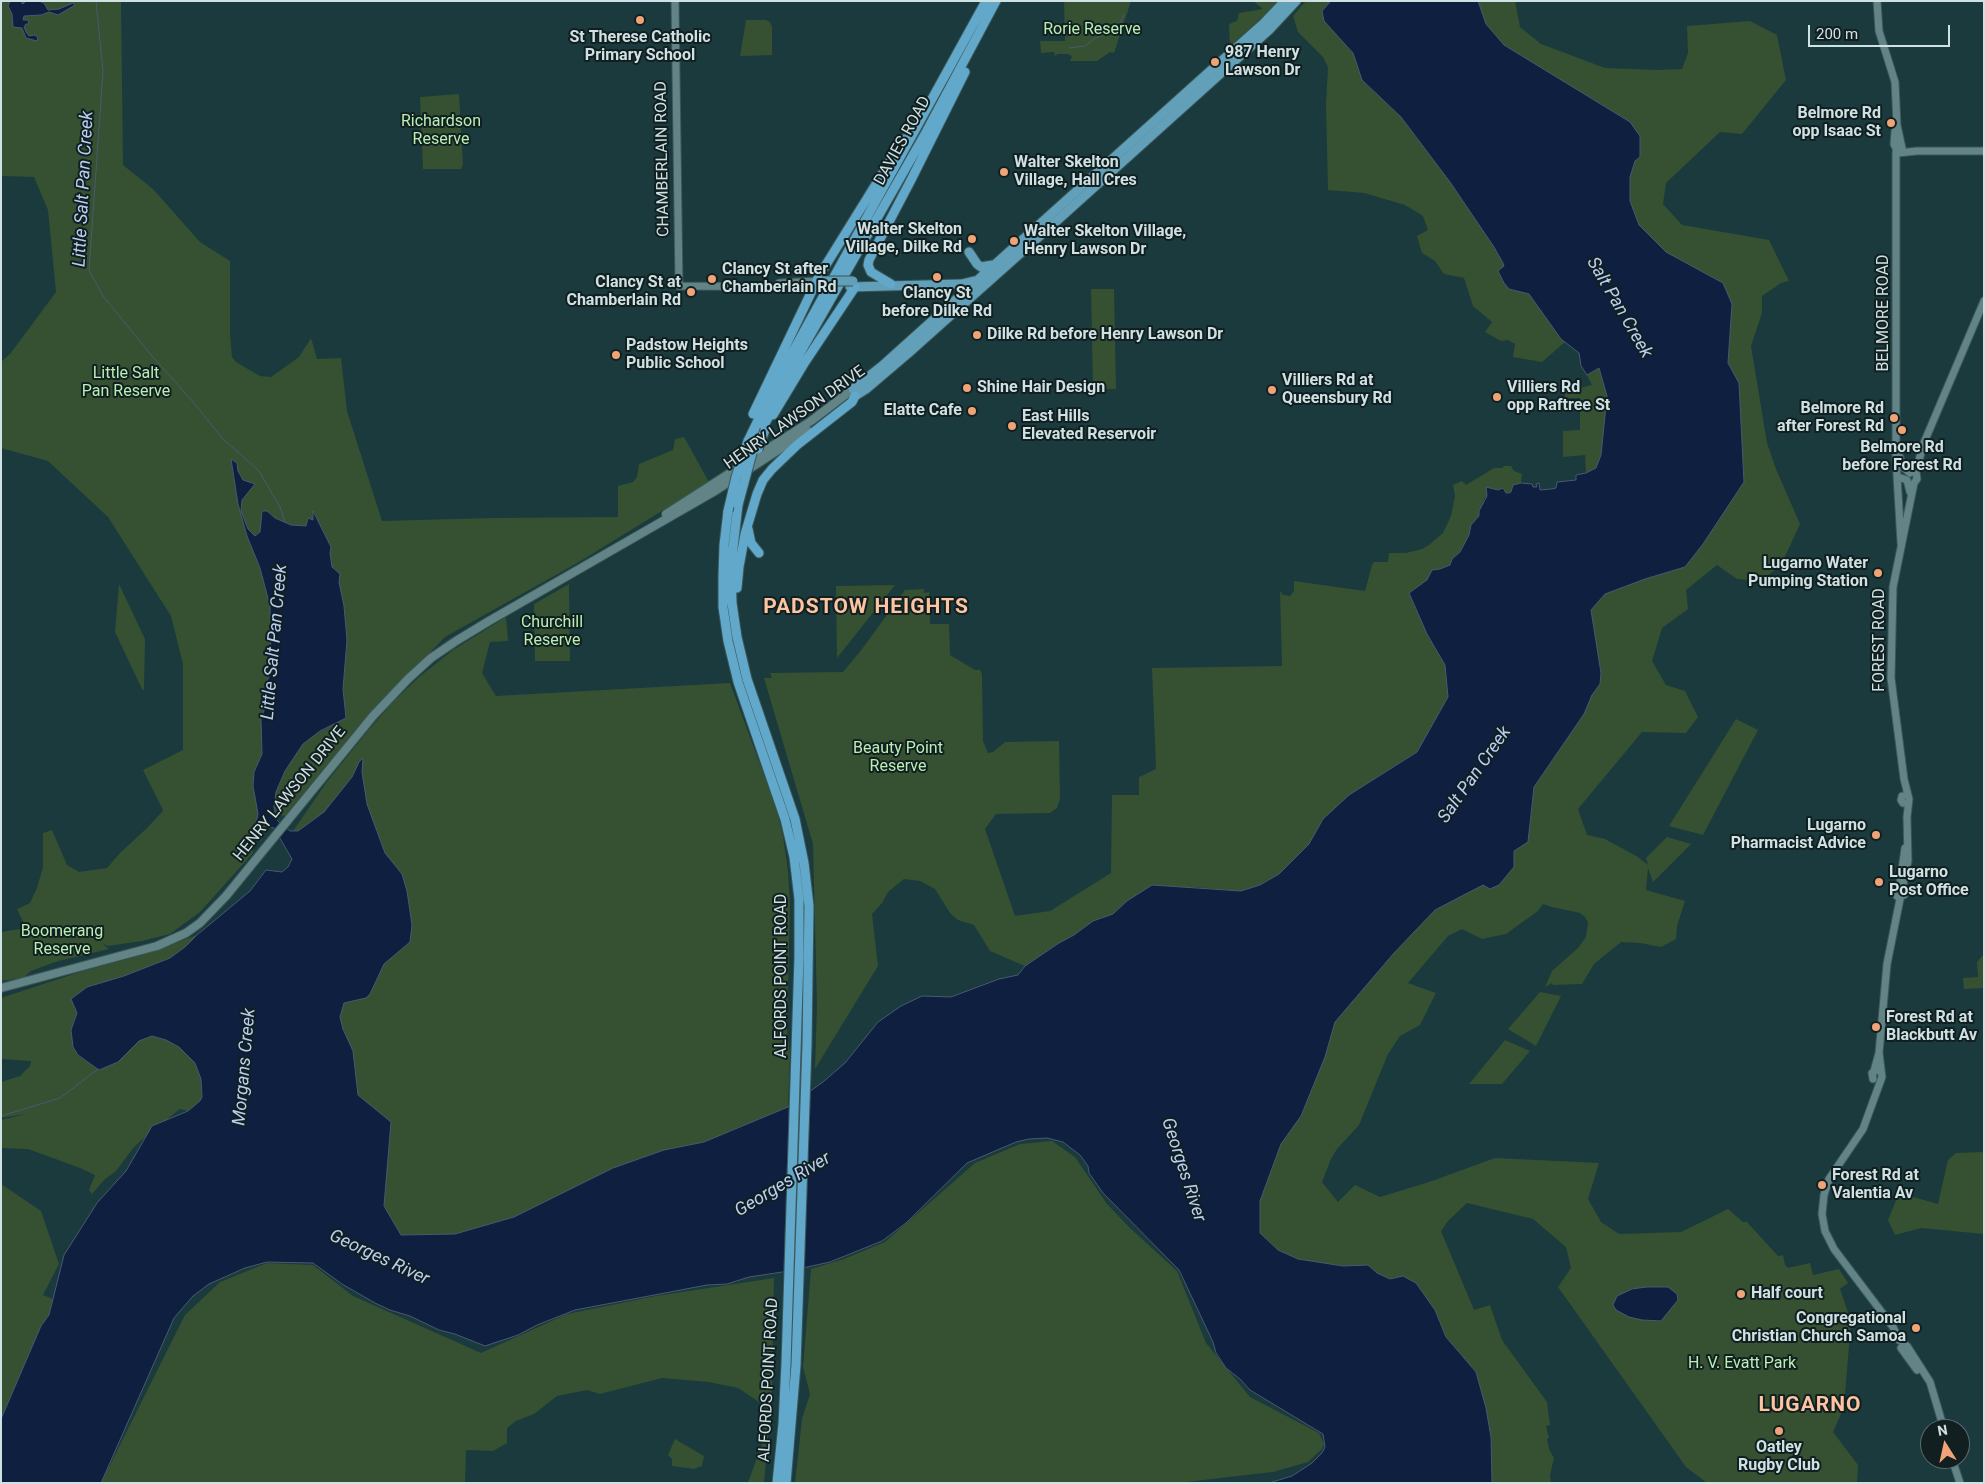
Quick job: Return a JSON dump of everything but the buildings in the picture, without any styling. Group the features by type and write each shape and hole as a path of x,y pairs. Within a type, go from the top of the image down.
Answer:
{"highway":[{"name":"DAVIES ROAD","path":"822,287 952,65 993,2"},
{"name":"DAVIES ROAD","path":"822,287 924,136 993,2"},
{"path":"890,284 871,272 868,265 869,260 951,102 988,25 993,2"},
{"path":"822,287 938,82 952,65"},
{"path":"763,430 852,285"},
{"name":"ALFORDS POINT ROAD","path":"786,1483 792,1434 796,1365 807,1045 809,923 804,863 790,803 744,671 735,624 732,589 732,544 738,505 749,464 788,375 822,287"},
{"name":"ALFORDS POINT ROAD","path":"777,1483 786,1364 800,925 794,857 781,805 735,671 723,607 723,563 726,513 744,443 822,287"},
{"path":"744,671 737,582 743,542 760,487 772,469 804,439 852,402 854,393"},
{"path":"751,513 748,536 753,546 759,552"}],"main road":[{"name":"HENRY LAWSON DRIVE","path":"1,988 157,946 186,933 214,910 378,710 420,668 456,641 682,510 766,460 809,431 854,393 976,280 1264,23 1285,1"},
{"name":"HENRY LAWSON DRIVE","path":"854,393 886,372 979,290 1269,30 1296,1"},
{"path":"969,252 977,264 981,266 993,265"},
{"path":"822,287 880,281 890,284 962,284 976,280 979,290"},
{"path":"941,284 954,288 956,299"}],"street":[{"name":"CHAMBERLAIN ROAD","path":"675,1 679,286 822,287"},
{"name":"BELMORE ROAD","path":"1877,1 1879,34 1896,89 1899,150 1897,175 1898,450 1896,459 1902,548"},
{"path":"1899,150 1984,151"},
{"name":"FOREST ROAD","path":"1941,1419 1933,1396 1900,1344 1849,1275 1825,1231 1822,1214 1823,1199 1829,1179 1863,1129 1874,1096 1887,964 1900,895 1904,848 1907,843 1906,799 1893,695 1891,654 1893,587 1911,502 1911,478 1920,459 1936,413 1984,301"},
{"name":"BELMORE ROAD","path":"1898,450 1903,466 1911,478"},
{"path":"1898,477 1911,478"},
{"path":"1955,1469 1960,1483"}],"green space":[{"name":"Little Salt Pan Reserve","path":"1,1 121,1 123,165 153,189 200,242 230,261 230,334 232,357 236,362 260,376 271,377 299,357 311,338 317,359 341,358 347,411 382,521 618,517 618,486 633,482 637,477 639,464 673,450 675,439 684,437 709,482 579,562 445,637 357,728 285,816 275,814 274,807 276,792 289,764 303,744 312,736 346,718 343,689 347,640 344,606 339,582 340,574 332,567 331,547 314,512 313,520 308,519 307,526 291,525 275,518 267,511 260,532 255,536 248,529 241,511 242,500 255,484 243,480 238,471 237,463 231,460 238,504 247,536 260,568 270,606 271,665 269,677 265,684 265,708 261,718 262,754 254,772 254,789 258,814 256,823 267,827 261,841 253,841 253,853 200,912 170,934 142,941 108,946 102,943 109,949 55,962 31,971 23,978 1,981 1,932 26,928 17,909 30,903 37,888 43,867 43,833 52,830 67,865 79,872 107,868 162,812 163,810 143,770 183,750 183,664 171,616 108,517 48,461 1,448 1,362 10,354 56,292 48,210 34,177 1,176"},
{"name":"Rorie Reserve","path":"1064,1 1131,1 1114,53 1110,52 1097,61 1070,61 1072,56 1068,54 1058,54 1055,56 1054,52 1041,53 1040,41 1065,41"},
{"path":"1253,1 1277,1 1268,12 1230,46 1229,24 1237,21 1239,13 1263,9"},
{"path":"1306,1 1331,1 1322,11 1324,21 1353,53 1362,80 1401,117 1450,182 1503,263 1504,266 1498,271 1504,283 1509,289 1529,293 1565,342 1542,362 1513,357 1515,344 1508,340 1501,341 1485,332 1492,322 1473,306 1464,278 1444,274 1435,261 1422,253 1417,236 1428,230 1423,216 1405,205 1364,193 1328,190 1326,104 1328,67 1323,57 1298,32 1293,16"},
{"name":"H. V. Evatt Park","path":"1478,1 1515,1 1520,27 1541,44 1605,68 1682,69 1688,53 1687,26 1750,21 1777,35 1786,80 1742,134 1720,132 1666,183 1663,204 1682,225 1769,240 1789,281 1781,283 1762,296 1762,313 1751,346 1767,443 1800,524 1781,565 1761,581 1737,579 1717,565 1686,590 1688,609 1662,628 1652,661 1666,685 1685,691 1698,717 1686,733 1642,732 1578,809 1587,835 1605,839 1638,857 1648,865 1646,858 1667,837 1691,844 1653,882 1648,868 1646,890 1685,901 1677,926 1676,939 1661,947 1621,942 1594,964 1582,984 1553,985 1552,983 1545,987 1552,971 1578,948 1586,937 1588,923 1580,913 1543,904 1538,911 1506,934 1482,939 1462,929 1448,936 1408,983 1436,993 1420,1025 1400,1036 1388,1054 1359,1125 1337,1149 1322,1182 1338,1202 1355,1185 1380,1197 1432,1181 1495,1158 1599,1163 1588,1199 1601,1222 1619,1234 1681,1232 1728,1209 1743,1222 1747,1222 1778,1256 1783,1255 1785,1265 1788,1268 1810,1263 1813,1275 1839,1269 1848,1283 1840,1289 1851,1321 1844,1407 1833,1432 1858,1465 1857,1483 1707,1483 1686,1467 1558,1287 1571,1268 1566,1247 1533,1219 1467,1203 1448,1221 1441,1231 1474,1310 1490,1305 1502,1340 1547,1402 1550,1425 1546,1426 1549,1438 1547,1439 1549,1449 1554,1458 1550,1475 1551,1483 1492,1483 1491,1437 1486,1408 1476,1372 1446,1337 1435,1310 1403,1276 1390,1279 1377,1273 1368,1265 1343,1266 1298,1259 1278,1250 1260,1233 1260,1201 1281,1144 1301,1116 1325,1057 1335,1022 1394,953 1435,910 1514,867 1514,852 1530,828 1534,787 1584,714 1592,695 1600,684 1601,673 1590,611 1605,594 1685,567 1703,544 1744,481 1739,383 1728,363 1732,304 1723,283 1666,252 1639,225 1630,201 1630,177 1635,161 1630,122 1504,45 1486,24"},
{"path":"746,20 766,20 770,22 772,27 772,55 740,56"},
{"name":"Richardson Reserve","path":"459,94 463,164 461,169 423,169 420,97"},
{"path":"1091,289 1114,289 1116,389 1093,389"},
{"path":"1599,368 1607,396 1601,455 1596,468 1586,473 1585,455 1563,457 1563,431 1580,430 1580,398 1565,398 1565,392 1592,385 1587,375"},
{"name":"Beauty Point Reserve","path":"1504,466 1511,466 1514,471 1522,474 1521,483 1512,488 1509,493 1491,489 1484,499 1477,520 1471,525 1469,535 1460,552 1452,559 1450,565 1435,569 1427,580 1409,593 1427,634 1445,665 1448,697 1417,752 1372,780 1323,819 1309,844 1279,874 1260,885 1241,891 1194,887 1127,901 1113,915 1093,921 1025,966 990,951 974,925 958,920 950,913 935,889 920,881 904,879 888,892 882,903 872,914 878,966 815,1069 817,1005 813,844 764,678 772,678 770,673 843,672 905,590 924,589 924,593 929,592 930,624 949,624 950,655 975,670 980,670 982,674 983,741 988,753 993,752 1005,742 1059,741 1060,799 1057,808 1050,813 996,814 985,829 1015,916 1050,911 1111,873 1112,795 1139,795 1139,777 1156,769 1152,668 1282,666 1280,591 1283,595 1290,596 1294,591 1294,581 1365,591 1374,562 1388,562 1389,553 1406,553 1422,549 1443,533 1451,516 1455,496 1453,485 1462,481 1466,485 1494,468 1502,468"},
{"path":"119,584 145,639 144,690 115,632"},
{"name":"Churchill Reserve","path":"569,584 570,661 535,661 534,604"},
{"path":"895,585 837,658 836,586"},
{"path":"506,617 508,641 490,642 482,673 496,696 730,683 777,810 788,871 790,904 787,1030 790,1054 788,1107 704,1142 664,1150 613,1168 514,1217 455,1234 401,1235 384,1206 391,1122 289,1075 315,833 293,831 326,783 393,702 419,677 453,650"},
{"path":"1736,719 1758,730 1703,835 1669,826"},
{"path":"197,935 170,958 124,976 87,987 71,999 77,1013 73,1022 77,1055 99,1070 118,1062 139,1041 152,1036 166,1040 179,1047 195,1063 201,1079 202,1097 200,1101 188,1111 180,1109 151,1132 134,1147 116,1171 104,1180 92,1194 89,1190 95,1175 28,1149 1,1148 1,1120 26,1114 1,1118 1,1082 20,1076 30,1066 31,1061 1,1059 1,998 83,971 142,955"},
{"path":"1984,954 1984,988 1964,989 1963,978 1978,977 1977,962"},
{"path":"1540,992 1561,996 1536,1046 1508,1029"},
{"path":"1505,1040 1530,1051 1502,1084 1469,1084"},
{"path":"1052,1141 1075,1157 1107,1204 1177,1271 1206,1343 1250,1397 1319,1433 1324,1444 1322,1449 1308,1462 1273,1472 1177,1483 795,1483 802,1419 810,1394 803,1367 811,1269 844,1259 885,1242 975,1163 1020,1144"},
{"path":"1984,1152 1984,1234 1921,1228 1895,1235 1888,1220 1899,1193 1938,1204 1948,1160 1956,1153"},
{"path":"1,1184 41,1211 59,1264 43,1295 53,1299 49,1315 41,1326 1,1419"},
{"path":"267,1263 313,1265 353,1296 481,1353 567,1314 656,1296 774,1278 772,1388 764,1483 747,1483 764,1438 762,1404 738,1388 709,1382 662,1378 600,1394 587,1390 557,1396 534,1414 516,1421 507,1428 507,1443 493,1451 466,1450 465,1483 101,1483 185,1315 220,1282"},
{"path":"675,1439 704,1456 702,1466 694,1469 672,1466 672,1459 668,1455"}],"water":[{"path":"10,1 20,1 23,4 26,1 39,1 44,3 48,10 59,9 73,3 75,5 58,15 49,12 41,15 24,16 23,20 28,20 29,24 26,24 24,27 26,32 29,36 34,35 38,37 37,41 26,38 22,28 13,27 12,14 8,6"},
{"path":"1331,1 1478,1 1486,24 1504,45 1630,122 1640,136 1640,157 1635,161 1630,177 1630,201 1639,225 1666,252 1723,283 1732,304 1728,363 1739,383 1744,482 1703,544 1685,567 1605,594 1591,610 1601,673 1600,684 1592,695 1584,714 1534,787 1528,842 1514,851 1514,867 1499,885 1490,889 1483,885 1435,910 1394,953 1335,1022 1325,1057 1301,1116 1281,1144 1260,1201 1260,1233 1278,1250 1298,1259 1343,1266 1368,1265 1377,1273 1390,1279 1403,1276 1416,1283 1435,1310 1446,1337 1476,1372 1486,1408 1491,1437 1492,1483 1269,1483 1292,1476 1312,1463 1325,1447 1323,1434 1250,1390 1226,1368 1216,1353 1213,1342 1179,1270 1103,1193 1089,1173 1088,1166 1080,1155 1063,1142 1047,1138 1016,1142 967,1163 906,1223 882,1241 830,1262 749,1277 727,1284 707,1285 575,1310 537,1325 518,1335 485,1346 439,1330 410,1316 375,1303 342,1284 313,1263 267,1262 245,1268 209,1284 193,1296 174,1318 101,1483 1,1483 1,1419 41,1326 49,1315 64,1255 97,1203 126,1171 152,1126 188,1111 202,1097 201,1079 195,1063 179,1047 166,1040 152,1036 139,1041 118,1062 99,1070 78,1055 73,1047 71,1030 77,1013 71,999 87,987 124,976 170,958 250,891 266,870 282,872 288,867 292,859 274,828 256,823 258,814 253,786 254,772 262,754 261,718 265,708 265,684 269,677 271,665 270,606 260,568 247,536 238,504 231,459 237,463 238,471 243,480 255,484 242,500 241,511 248,529 255,536 260,532 262,511 267,511 275,518 291,525 306,526 308,518 313,520 313,511 331,547 332,567 340,574 339,582 344,606 347,640 343,689 346,718 320,731 303,744 285,771 276,792 274,807 276,819 279,822 290,831 298,831 324,812 352,777 363,758 362,772 367,804 385,853 402,874 407,891 412,925 410,942 384,964 370,994 366,998 344,1003 340,1017 353,1051 358,1095 391,1122 384,1206 401,1235 455,1234 514,1217 613,1168 664,1150 704,1142 788,1107 823,1082 845,1063 878,1022 901,1006 922,996 951,997 999,979 1018,975 1025,966 1059,943 1093,921 1113,914 1127,901 1152,885 1241,891 1260,885 1279,874 1309,844 1323,819 1349,795 1417,752 1448,697 1445,665 1427,634 1409,593 1427,580 1432,570 1450,565 1452,559 1460,552 1469,535 1471,525 1479,516 1479,511 1487,496 1486,487 1498,490 1503,488 1506,493 1509,493 1513,485 1521,483 1532,484 1533,487 1537,487 1536,484 1539,483 1540,490 1551,489 1556,488 1557,482 1576,480 1576,475 1596,468 1601,455 1607,396 1599,368 1587,375 1581,366 1579,353 1561,339 1529,294 1509,289 1504,283 1498,271 1504,266 1503,263 1450,182 1401,117 1362,80 1353,53 1324,21 1322,11"},
{"path":"1668,1287 1677,1294 1678,1300 1661,1321 1629,1317 1616,1310 1613,1305 1617,1296 1632,1289"}],"pier":[{"path":"811,1088 805,1271 783,1275 789,1103"}],"waterway":[{"name":"Little Salt Pan Creek","path":"96,1 103,71 89,270 103,296 152,356 223,439 259,471 280,507 285,522"},
{"path":"1069,48 1085,46 1107,33 1113,24 1120,23 1124,14"},
{"name":"Morgans Creek","path":"1,1116 60,1098 98,1069"}],"place":[{"name":"St Therese Catholic Primary School","path":"640,20"},
{"name":"987 Henry Lawson Dr","path":"1215,62"},
{"name":"Belmore Rd opp Isaac St","path":"1891,123"},
{"name":"Walter Skelton Village, Hall Cres","path":"1004,172"},
{"name":"Walter Skelton Village, Dilke Rd","path":"972,239"},
{"name":"Walter Skelton Village, Henry Lawson Dr","path":"1014,241"},
{"name":"Clancy St before Dilke Rd","path":"937,277"},
{"name":"Clancy St after Chamberlain Rd","path":"712,279"},
{"name":"Clancy St at Chamberlain Rd","path":"691,292"},
{"name":"Dilke Rd before Henry Lawson Dr","path":"977,335"},
{"name":"Padstow Heights Public School","path":"616,355"},
{"name":"Shine Hair Design","path":"967,388"},
{"name":"Villiers Rd at Queensbury Rd","path":"1272,390"},
{"name":"Villiers Rd opp Raftree St","path":"1497,397"},
{"name":"Elatte Cafe","path":"972,411"},
{"name":"Belmore Rd after Forest Rd","path":"1894,418"},
{"name":"East Hills Elevated Reservoir","path":"1012,426"},
{"name":"Belmore Rd before Forest Rd","path":"1902,430"},
{"name":"Lugarno Water Pumping Station","path":"1878,573"},
{"name":"Lugarno Pharmacist Advice","path":"1876,835"},
{"name":"Lugarno Post Office","path":"1879,882"},
{"name":"Forest Rd at Blackbutt Av","path":"1876,1027"},
{"name":"Forest Rd at Valentia Av","path":"1822,1185"},
{"name":"Half court","path":"1741,1294"},
{"name":"Congregational Christian Church Samoa","path":"1916,1328"},
{"name":"Oatley Rugby Club","path":"1779,1431"}],"district":[{"name":"PADSTOW HEIGHTS","path":"866,608"},
{"name":"LUGARNO","path":"1810,1406"}],"water label":[{"name":"Salt Pan Creek","path":"1619,308"},
{"name":"Salt Pan Creek","path":"1475,775"},
{"name":"Georges River","path":"1183,1170"},
{"name":"Georges River","path":"783,1185"},
{"name":"Georges River","path":"379,1258"}],"park label":[{"name":"Boomerang Reserve","path":"62,941"}]}
